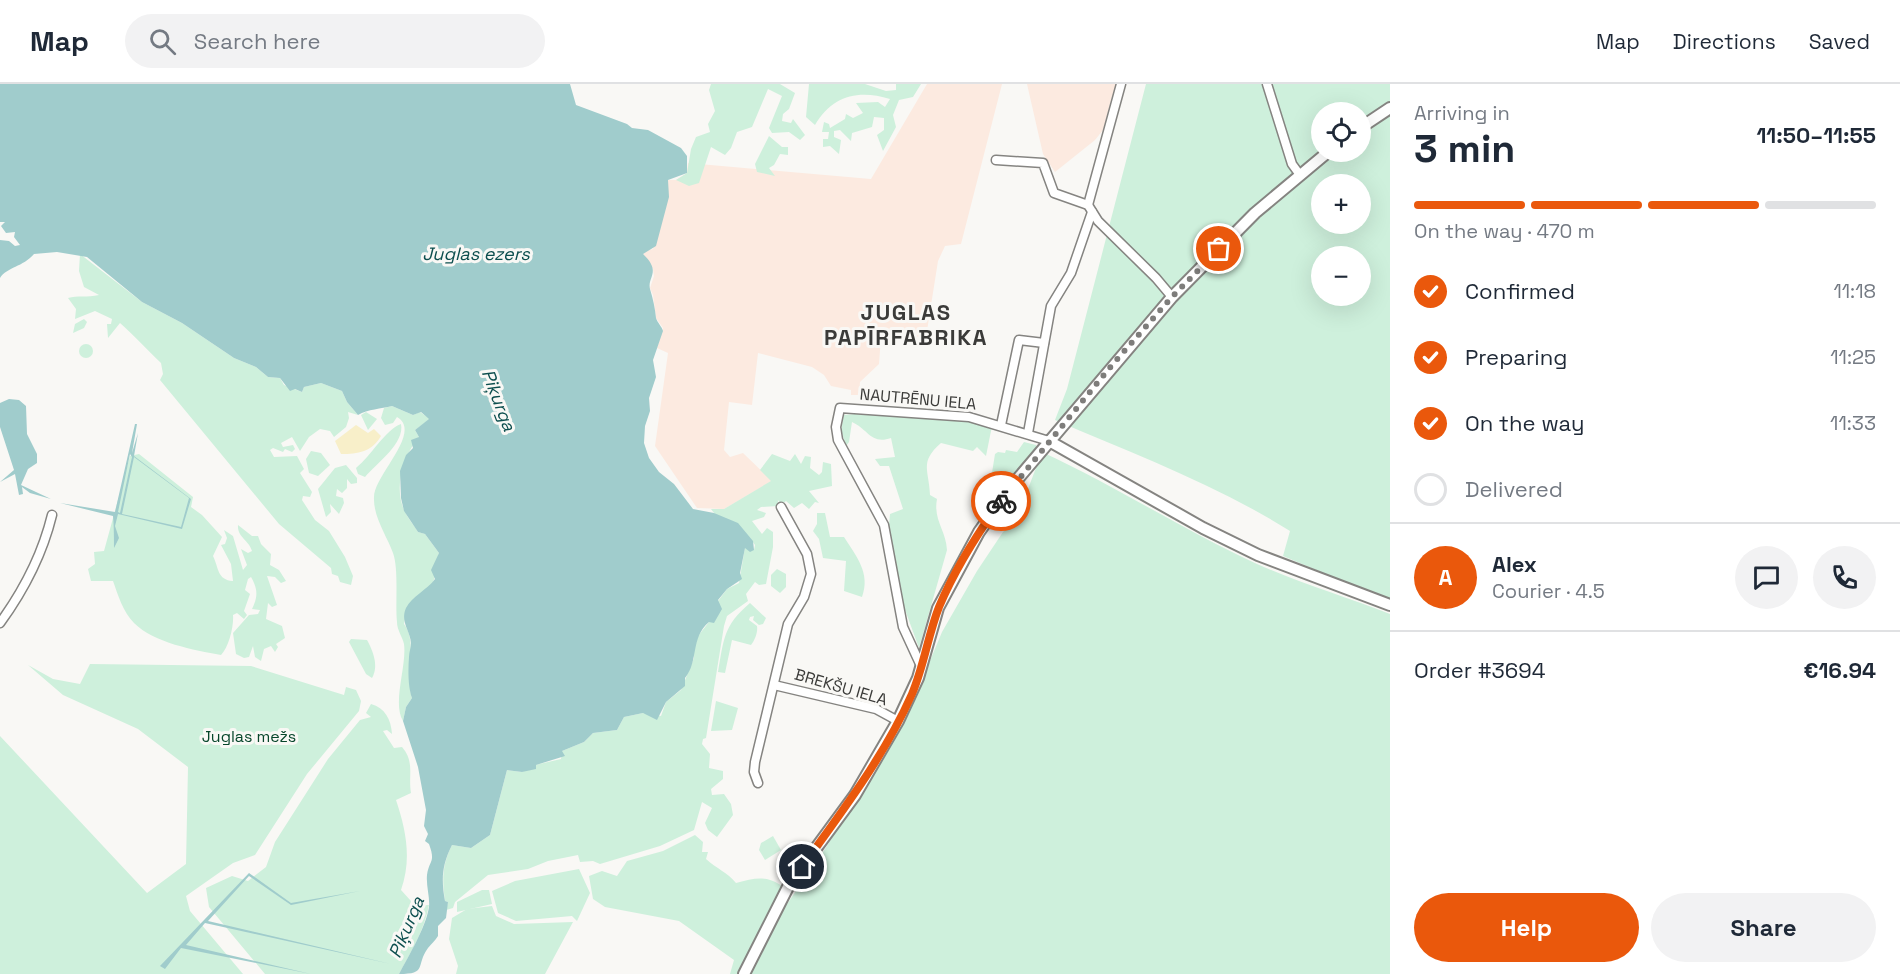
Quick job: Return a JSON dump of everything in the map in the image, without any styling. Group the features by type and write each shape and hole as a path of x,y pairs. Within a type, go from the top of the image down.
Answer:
{"main road":[{"path":"1371,121 1390,108"},
{"path":"744,974 789,885 855,795 898,721 911,694 939,608 955,572 979,532 1049,441 1172,297 1255,213 1316,162"},
{"path":"1049,441 1203,528 1258,555 1390,605"}],"street":[{"path":"1028,433 1054,298 1071,273 1090,209 1121,84"},
{"path":"1267,84 1292,164 1300,175"},
{"path":"996,160 1043,163 1054,193 1090,209 1098,221 1172,297"},
{"path":"1001,425 1019,340 1044,343"},
{"name":"NAUTRĒNU IELA","path":"921,666 903,627 884,525 838,440 836,427 840,408 957,416 1001,425 1049,441"},
{"name":"BREKŠU IELA","path":"758,783 754,772 755,762 788,624 808,587 811,568 807,555 781,507"},
{"path":"0,623 27,582 44,544 52,515"},
{"name":"BREKŠU IELA","path":"774,685 876,709 898,721"}],"shaded area":[{"path":"927,84 1002,84 961,244 945,246 938,261 926,337 881,337 879,364 860,382 859,395 851,395 851,390 831,386 824,375 812,367 758,353 752,405 729,402 724,450 730,457 743,453 772,481 724,509 697,508 655,446 668,353 657,348 663,328 656,318 650,288 654,276 653,269 643,254 644,251 653,249 668,180 676,180 687,173 688,163 871,179"},
{"path":"1027,84 1118,84 1112,96 1103,130 1095,140 1055,172 1043,154"}],"green space":[{"path":"711,84 780,84 795,93 789,109 783,114 782,121 791,123 793,119 805,135 800,140 789,132 772,133 769,128 782,96 768,89 752,127 737,132 731,148 725,155 711,147 699,183 689,186 676,180 687,173 691,149 696,137 710,132 708,124 715,111 709,90"},
{"path":"809,84 865,84 886,91 896,90 896,84 921,84 913,97 899,100 893,115 896,127 883,151 877,135 884,130 884,118 874,117 872,127 852,133 851,141 840,130 834,131 834,137 841,140 839,154 830,146 823,147 823,139 828,139 829,132 822,132 824,122 829,124 830,128 845,119 846,114 853,118 863,113 856,103 878,102 885,107 890,99 867,95 847,97 829,107 815,125 806,117"},
{"path":"1146,84 1390,84 1390,601 1283,556 1290,531 1262,514 1175,471 1055,420 1067,389"},
{"path":"769,136 782,147 788,147 788,155 780,154 774,165 769,168 775,176 757,172 755,164"},
{"path":"80,254 142,302 182,323 234,358 256,367 268,377 280,378 284,385 302,392 304,387 321,383 342,391 347,402 358,415 348,412 346,427 334,437 330,431 320,429 309,437 300,451 292,437 281,443 283,447 293,445 295,449 292,452 285,449 283,452 273,448 270,450 274,457 297,456 304,469 300,473 312,492 310,497 303,496 302,500 315,520 329,531 345,557 353,576 351,585 340,582 338,576 332,574 331,568 279,524 160,380 163,374 161,363 131,333 120,323 108,338 107,324 111,324 112,319 95,311 75,319 76,309 68,298 99,295 84,287 79,271"},
{"path":"84,319 87,322 84,328 73,333 75,324"},
{"path":"86,344 91,346 93,351 91,356 86,358 81,356 79,351 81,346"},
{"path":"392,406 413,415 420,412 430,419 415,430 419,437 404,463 400,493 408,518 418,532 425,534 439,553 433,582 413,601 404,624 410,640 412,698 406,707 403,721 399,695 404,663 404,644 397,625 395,560 374,504 376,488 401,443 404,433 403,424 397,417 393,423 385,425 381,418 384,408"},
{"path":"366,412 377,419 368,430 361,415"},
{"path":"844,415 961,420 992,426 986,456 977,447 973,451 941,443 928,461 930,495 937,499 938,519 947,550 919,648 900,596 889,525 890,514 903,509 889,466 880,466 875,459 895,457 891,438 884,440 874,438 852,422 849,442 846,446 841,430"},
{"path":"401,424 399,438 389,452 365,477 358,474 356,468 389,432"},
{"path":"1024,442 1036,445 1036,452 1006,485 991,479 995,454 1005,453 1006,450 1017,452"},
{"path":"311,451 321,453 330,465 318,476 309,473 306,459"},
{"path":"1042,452 1257,564 1390,614 1390,974 747,974 769,930 823,852 904,723 942,632 977,571 1003,532 1017,518"},
{"path":"139,454 193,497 191,507 202,515 222,537 213,556 221,576 233,581 231,564 221,545 225,544 227,538 224,530 233,536 243,570 247,565 241,549 248,553 252,551 239,533 238,525 252,536 258,536 261,544 271,554 270,565 279,570 286,581 281,583 275,577 267,576 277,605 272,607 268,603 266,619 282,626 285,638 276,644 278,647 275,652 271,646 264,649 261,661 255,657 253,646 249,657 244,658 236,654 233,633 249,615 258,614 260,610 252,609 256,593 251,577 248,579 245,590 250,594 244,611 247,615 244,619 237,613 233,615 230,636 221,655 175,645 152,636 130,619 113,581 91,581 88,569 95,564 94,552 104,551 130,456"},
{"path":"772,454 790,461 795,454 801,464 805,456 811,457 810,468 819,475 822,472 823,462 831,464 832,486 809,491 819,503 815,502 809,509 802,503 794,508 786,501 781,505 778,500 778,506 761,507 757,510 766,513 764,517 752,521 762,534 767,528 773,532 773,547 766,584 759,585 755,582 746,594 748,601 727,616 706,738 703,739 702,744 710,754 709,768 723,771 723,779 711,789 712,795 724,794 731,804 733,815 717,837 708,830 705,823 712,808 702,802 694,830 660,846 600,864 593,861 580,862 578,855 548,861 528,869 488,875 455,902 453,908 446,910 448,902 445,901 443,879 452,845 471,848 490,835 507,770 522,772 535,765 561,759 562,751 584,742 593,733 617,730 624,717 643,713 661,716 666,702 681,690 694,658 693,647 698,636 709,622 714,622 721,609 718,601 727,589 739,583 745,547 754,550 755,545 738,528 711,509 724,509 771,481 760,470"},
{"path":"346,465 357,478 357,483 351,484 347,479 347,488 342,493 337,489 336,496 343,498 344,503 339,514 330,504 331,512 326,517 318,489 335,468"},
{"path":"817,513 825,513 830,537 844,537 861,565 865,580 862,597 844,591 846,561 823,558 819,539 813,531 817,524"},
{"path":"777,569 786,574 786,587 780,593 771,586 771,575"},
{"path":"750,603 766,618 763,624 759,625 753,620 754,616 750,617 749,620 757,626 754,641 751,645 732,640 725,673 718,672 726,634 734,619"},
{"path":"351,639 367,640 375,664 372,678 366,674 349,642"},
{"name":"Juglas mežs","path":"90,664 251,666 344,695 346,687 356,690 361,701 359,711 307,774 255,855 233,863 186,896 190,911 243,974 0,974 0,736 147,893 186,864 188,767 138,729 63,695 28,665 53,679 80,684"},
{"path":"716,701 738,708 732,730 711,731"},
{"path":"371,704 380,708 386,715 392,734 387,730 383,731 394,748 402,747 410,763 411,793 396,800 403,822 407,856 401,890 411,901 410,906 429,905 427,915 399,974 265,974 209,907 206,888 232,876 248,881 266,867 275,842 328,759 360,720 371,717 366,713"},
{"path":"695,835 703,842 702,852 708,852 706,859 736,883 760,878 771,880 782,886 739,974 730,974 734,960 679,921 605,907 593,899 589,876 602,871 617,876 627,861 663,851"},
{"path":"773,836 781,850 765,860 759,850 761,843"},
{"path":"579,869 590,893 577,921 572,916 516,921 498,913 492,891 515,881"},
{"path":"482,890 489,890 492,904 457,912 457,902"},
{"path":"492,906 496,916 514,924 573,922 545,974 456,974 458,966 449,939 452,918 467,909"}],"sand":[{"path":"356,425 368,433 374,429 381,436 369,449 341,454 335,441"}],"water":[{"name":"Juglas ezers","path":"0,84 570,84 576,105 627,124 632,128 648,130 681,148 687,156 687,173 668,180 669,197 656,246 643,254 652,265 650,289 656,318 663,331 653,360 656,377 649,398 650,411 645,426 644,443 649,458 659,472 674,484 693,509 714,513 738,523 753,541 754,550 750,552 745,548 740,573 742,579 727,589 718,600 722,609 714,623 709,622 699,635 692,664 685,678 685,686 666,702 657,720 643,713 624,717 617,730 593,733 584,742 562,751 565,756 536,765 536,769 522,772 507,770 490,835 471,848 452,845 444,866 443,886 445,901 448,902 446,918 438,926 438,936 424,954 417,971 399,974 427,915 429,903 427,875 432,855 429,844 425,841 428,834 424,826 426,810 418,767 403,721 406,707 412,698 408,673 411,643 404,613 416,596 435,579 431,570 439,553 425,534 418,532 404,511 400,471 406,455 413,448 411,440 419,437 415,430 429,419 421,412 413,415 392,406 358,415 347,402 342,391 321,383 304,387 302,392 295,389 290,391 280,378 268,377 256,367 234,358 182,323 142,302 87,257 57,252 34,254 0,278 0,240 9,241 15,246 20,245 14,237 15,232 6,233 1,226 5,222 0,222"},
{"path":"9,399 19,400 26,406 27,434 37,454 37,463 28,469 21,485 51,499 30,493 22,487 23,494 19,495 15,474 0,482 14,470 0,427 0,403"},
{"path":"135,424 137,424 132,453 138,433 134,456 191,499 182,529 118,514 115,526 119,538 114,548 113,516 60,503 115,512","holes":["130,454 132,457 120,513 118,512","134,457 189,498 181,527 122,514"]},
{"path":"249,873 291,903 360,891 291,905 249,876 208,921 391,964 205,923 186,945 311,974 181,948 165,969 160,966"}],"way so far":[{"path":"1001,501 1112,365 1172,297 1219,249"}],"district":[{"name":"JUGLAS PAPĪRFABRIKA","path":"906,324"}],"route":[{"path":"802,867 855,795 898,721 918,678 939,608 955,572 1001,501"}],"water label":[{"name":"Piķurga","path":"499,400"},
{"name":"Piķurga","path":"406,927"}]}
